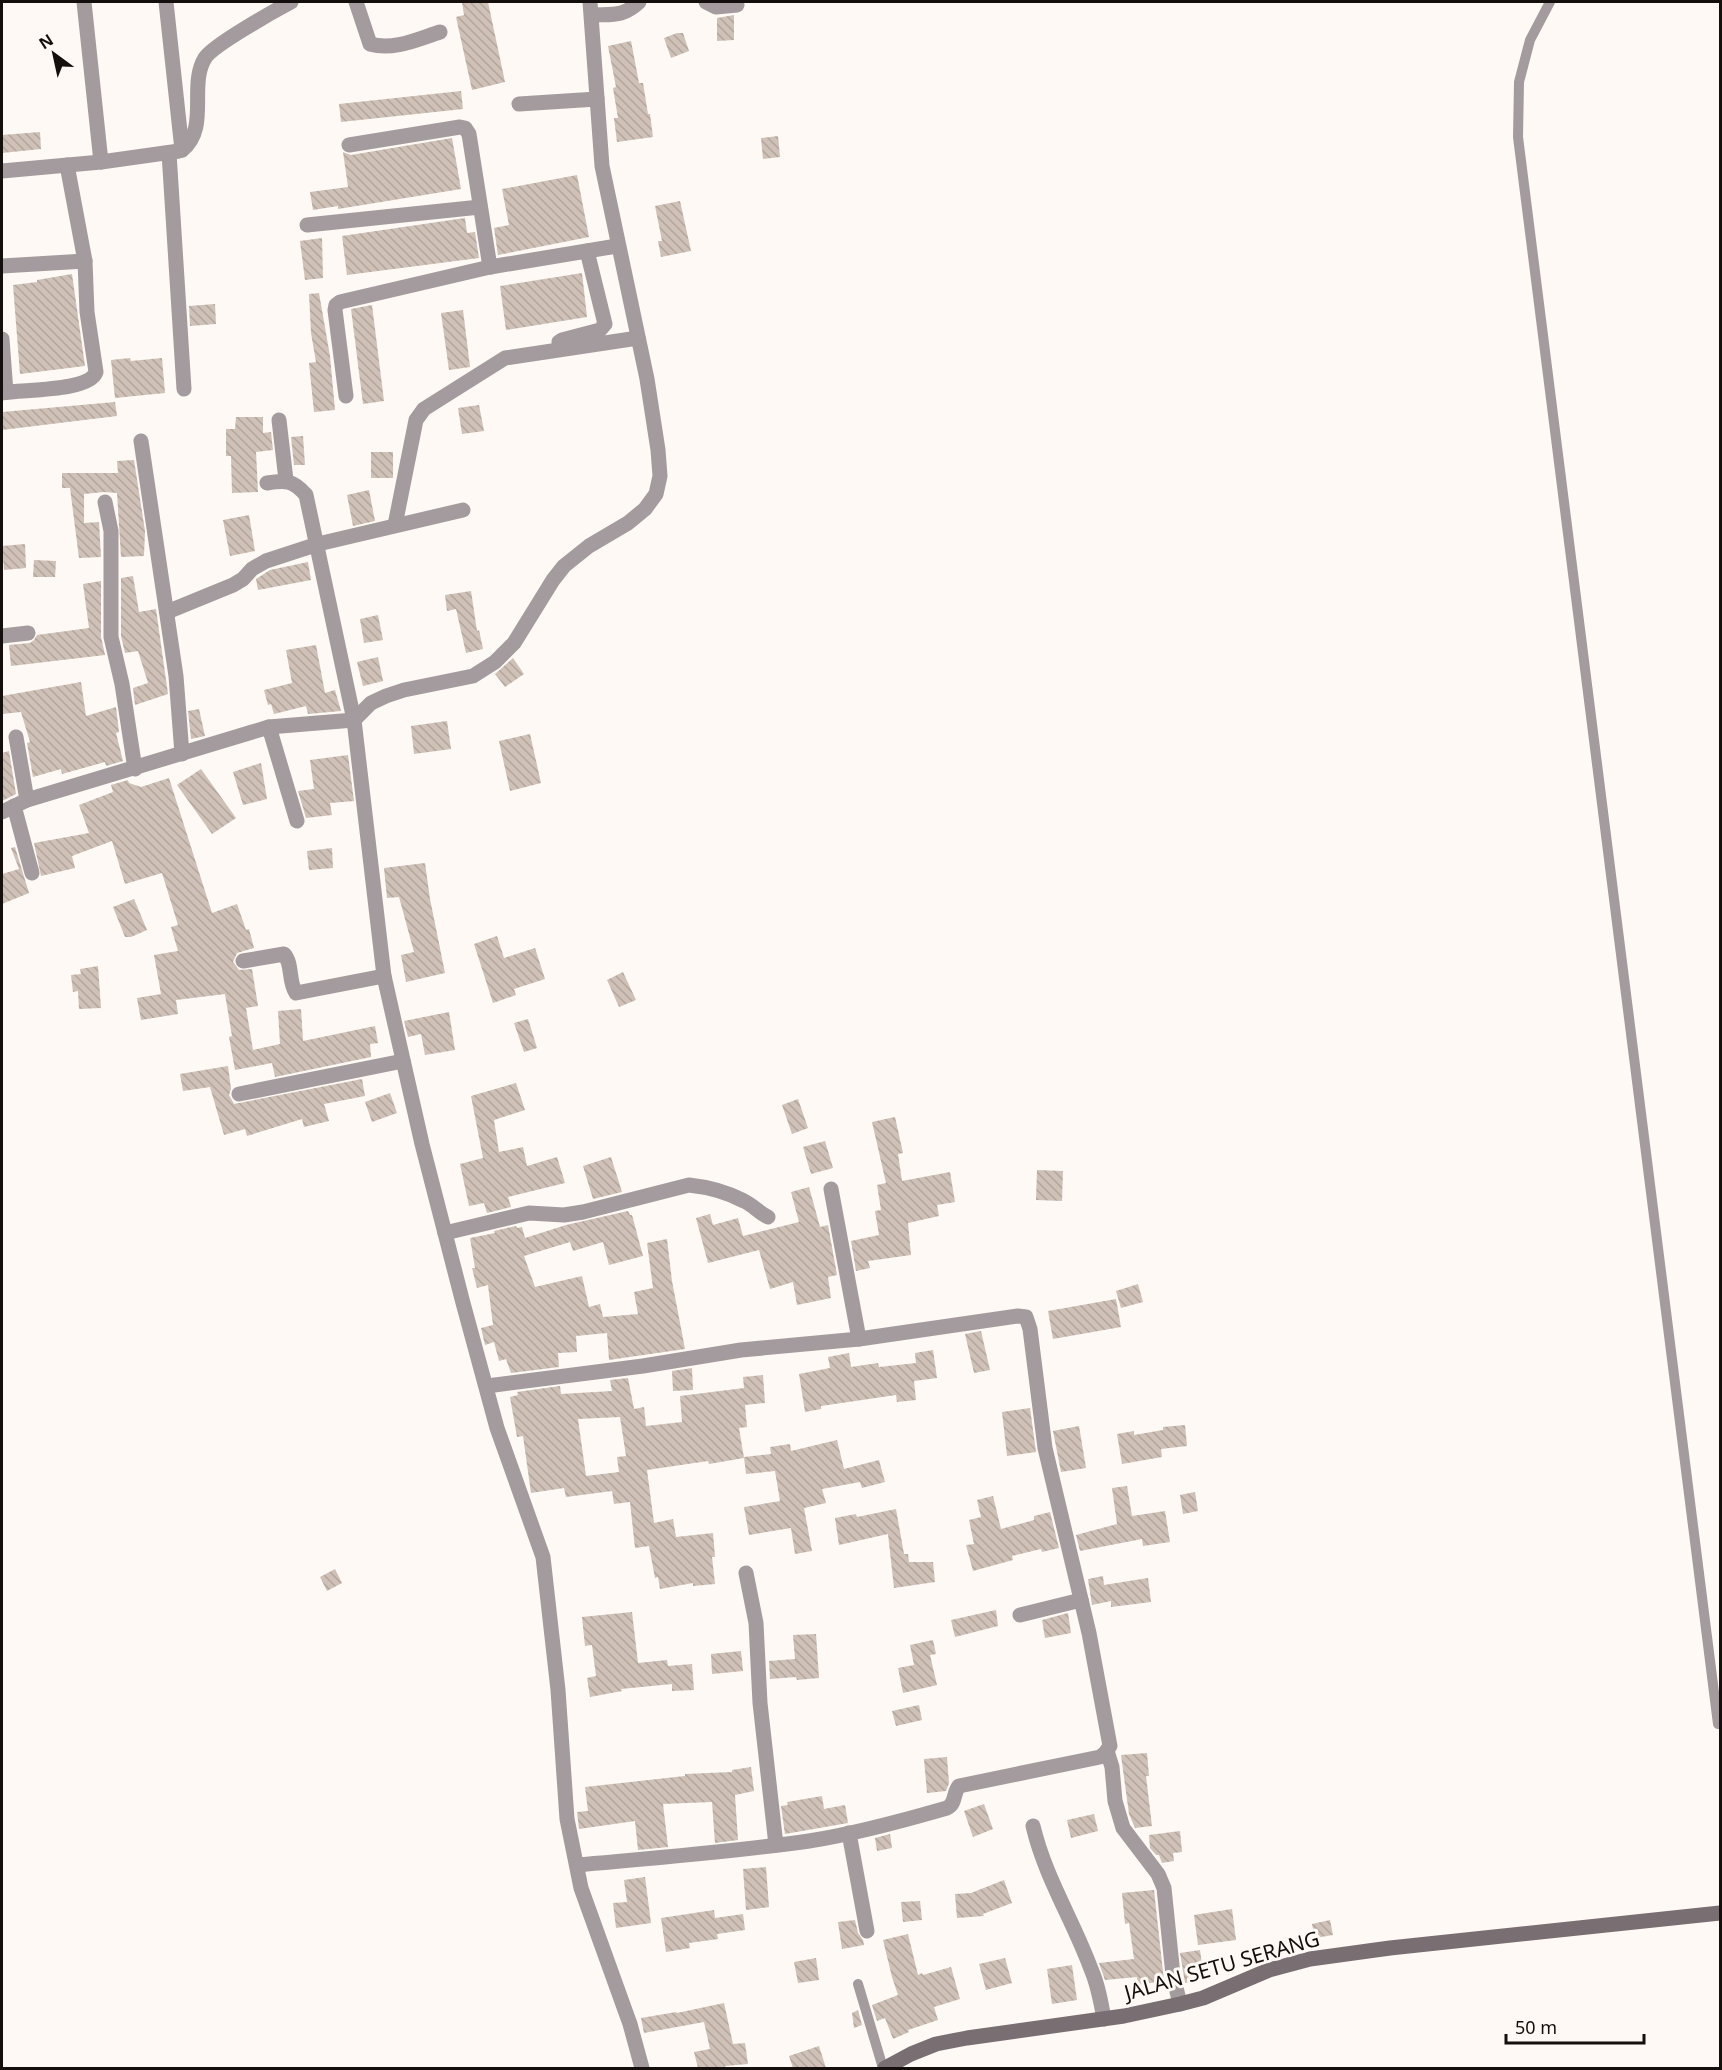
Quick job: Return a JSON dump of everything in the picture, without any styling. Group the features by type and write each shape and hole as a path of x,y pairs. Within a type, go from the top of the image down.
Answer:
{"street":[{"path":"84,2 101,162"},
{"path":"166,2 176,151 184,389"},
{"path":"2,171 101,162 176,151 188,146 195,132 199,77 206,57 230,39 291,2"},
{"path":"356,2 370,44 381,47 397,45 440,32"},
{"path":"14,806 269,727 354,720 370,703 386,696 404,690 473,676 495,662 514,643 564,566 589,546 628,523 645,509 656,494 660,476 658,450 638,338 602,166 591,8 623,13 631,10 639,2"},
{"path":"706,2 716,7 737,5"},
{"path":"519,104 597,99"},
{"path":"349,145 465,128 469,134 490,267"},
{"path":"2,339 4,393 80,385 95,376 97,368 87,312 85,261 68,165"},
{"path":"307,225 480,207"},
{"path":"346,396 334,310 340,302 490,267 617,246"},
{"path":"560,348 559,342 564,338 600,330 605,324 587,251"},
{"path":"2,266 85,261"},
{"path":"395,525 416,420 424,409 505,358 638,338"},
{"path":"279,420 286,480"},
{"path":"141,441 176,676 182,754"},
{"path":"267,483 286,480 299,487 306,495 318,544 354,720 384,976 445,1233 498,1428 543,1557 558,1690 567,1819 581,1888 627,2014 642,2068"},
{"path":"105,502 111,531 111,637 122,684 135,769"},
{"path":"167,612 232,585 266,561 318,544 463,510"},
{"path":"2,636 28,633"},
{"path":"269,727 297,821"},
{"path":"16,737 14,806 32,873"},
{"path":"243,961 284,954 288,959 296,993 384,976"},
{"path":"239,1094 403,1060"},
{"path":"445,1233 529,1213 564,1215 584,1212 689,1185 707,1187 734,1196 768,1217"},
{"path":"831,1189 859,1340"},
{"path":"487,1386 643,1366 741,1350 859,1340 1017,1316 1026,1317 1030,1329 1046,1448 1089,1633 1109,1738 1110,1746 1097,1758 959,1786 953,1802 947,1808 849,1833 810,1841 692,1855 577,1865"},
{"path":"746,1573 756,1623 760,1703 776,1845"},
{"path":"1020,1615 1081,1600"},
{"path":"1107,1750 1113,1767 1115,1801 1123,1828 1158,1874 1164,1888 1173,1976 1180,2004"},
{"path":"1033,1826 1039,1852 1091,1969 1104,2019"},
{"path":"849,1833 867,1931"},
{"name":"JALAN SETU SERANG","path":"884,2068 936,2044 1104,2019 1180,2004 1203,1998 1269,1970 1310,1959 1390,1947 1720,1913"}],"lane":[{"path":"1550,2 1530,40 1519,82 1518,137 1718,1724"},
{"path":"858,1984 884,2068"}],"building":[{"path":"462,2 488,2 505,82 472,90 456,17 464,15"},
{"path":"734,15 734,40 717,41 717,18"},
{"path":"683,33 689,51 671,58 664,38"},
{"path":"631,41 639,83 643,83 653,137 617,142 614,118 618,118 613,88 616,87 608,46"},
{"path":"461,91 463,109 341,122 339,104"},
{"path":"40,132 41,149 2,153 2,135"},
{"path":"778,136 780,157 763,159 761,138"},
{"path":"452,138 461,189 338,209 338,206 313,210 310,192 348,187 343,152 351,155"},
{"path":"577,175 589,237 498,255 494,228 509,225 502,189"},
{"path":"680,201 691,251 661,257 658,241 662,241 655,206"},
{"path":"465,218 467,233 475,232 479,258 347,275 342,236"},
{"path":"322,238 323,278 305,280 300,241"},
{"path":"582,273 587,317 506,330 500,286"},
{"path":"72,274 85,366 20,374 13,285"},
{"path":"319,293 330,356 335,410 314,412 309,363 316,362 311,333 309,294"},
{"path":"215,304 216,324 190,326 189,306"},
{"path":"372,305 384,401 363,404 351,309"},
{"path":"463,310 470,367 449,370 441,313"},
{"path":"130,358 131,361 162,358 165,393 115,398 111,360"},
{"path":"115,402 117,416 2,430 2,412"},
{"path":"479,405 484,431 462,434 458,408"},
{"path":"236,417 263,417 263,433 271,432 273,450 256,452 258,492 232,493 231,456 226,456 226,429 235,429"},
{"path":"303,436 305,465 294,465 291,437"},
{"path":"371,452 393,452 393,478 371,478"},
{"path":"134,460 145,531 144,556 121,557 117,493 104,492 84,494 84,523 99,522 101,557 79,558 70,488 62,488 62,473 118,473 117,461"},
{"path":"369,490 375,521 353,526 347,495"},
{"path":"249,515 255,551 230,556 223,520"},
{"path":"25,544 26,568 4,570 2,546"},
{"path":"34,560 56,561 55,577 33,577"},
{"path":"308,562 311,580 258,590 256,579 270,570"},
{"path":"133,576 139,612 156,609 168,694 135,705 133,688 148,683 138,651 125,653 121,636 121,578"},
{"path":"101,581 101,637 105,655 11,666 9,645 30,643 37,635 89,628 83,584"},
{"path":"471,591 477,631 479,630 483,649 466,653 456,609 447,611 445,595"},
{"path":"378,615 383,640 364,643 360,619"},
{"path":"316,645 325,693 335,690 341,711 308,714 306,706 274,714 271,704 268,705 264,690 292,683 286,650"},
{"path":"378,657 383,681 363,686 357,662"},
{"path":"513,658 524,674 505,687 495,674"},
{"path":"81,682 86,716 116,707 119,732 116,733 123,761 106,766 105,762 62,774 61,769 33,777 27,743 30,742 21,712 2,714 2,696"},
{"path":"199,709 205,736 191,739 188,711"},
{"path":"447,721 451,749 414,754 411,726"},
{"path":"530,734 541,783 510,791 499,741"},
{"path":"9,751 16,794 2,801 2,753"},
{"path":"348,755 354,801 330,803 332,815 306,818 298,791 314,789 310,760"},
{"path":"261,763 267,799 243,805 233,772"},
{"path":"201,769 236,818 212,834 177,785"},
{"path":"169,778 212,913 237,904 246,930 249,929 254,948 237,953 233,962 239,970 252,969 258,1006 246,1008 253,1050 280,1044 278,1011 301,1009 303,1041 375,1026 378,1043 370,1044 371,1057 275,1077 272,1063 235,1070 225,994 176,1000 178,1014 141,1020 137,998 161,994 154,955 178,951 171,927 178,925 162,873 125,884 112,841 72,856 75,868 41,876 34,843 89,833 79,805 113,792 111,785 128,780 129,783 141,787"},
{"path":"15,847 29,893 2,904 2,874 19,869 11,848"},
{"path":"332,848 333,868 309,870 307,851"},
{"path":"425,863 445,973 406,982 401,955 414,952 399,897 387,898 384,868"},
{"path":"134,899 147,930 131,937 125,937 113,907"},
{"path":"497,936 504,958 535,948 545,979 514,989 516,995 493,1003 474,944"},
{"path":"98,966 101,1008 79,1009 78,991 73,992 71,975 81,974 80,969"},
{"path":"623,972 636,1000 619,1007 607,980"},
{"path":"449,1012 455,1050 425,1055 421,1034 408,1037 404,1021"},
{"path":"528,1019 537,1048 524,1052 514,1023"},
{"path":"228,1066 231,1089 229,1095 234,1104 362,1079 365,1096 324,1104 329,1121 304,1127 302,1119 247,1136 245,1129 224,1135 210,1087 183,1091 180,1074"},
{"path":"516,1083 525,1110 494,1120 499,1152 523,1147 527,1166 557,1157 565,1183 508,1197 511,1207 487,1213 484,1203 469,1206 460,1164 483,1158 471,1096"},
{"path":"390,1093 397,1113 372,1122 365,1102"},
{"path":"798,1099 808,1128 792,1134 782,1105"},
{"path":"895,1117 903,1153 898,1154 902,1181 950,1172 955,1202 937,1205 939,1216 908,1223 911,1255 868,1261 870,1268 856,1271 851,1241 879,1235 875,1211 881,1210 877,1185 886,1183 872,1122"},
{"path":"825,1141 833,1168 811,1174 803,1147"},
{"path":"611,1157 622,1192 593,1199 583,1166"},
{"path":"1037,1170 1063,1171 1062,1201 1036,1200"},
{"path":"809,1187 820,1227 828,1225 837,1275 828,1277 831,1298 797,1305 793,1282 770,1289 759,1250 708,1263 696,1218 710,1214 713,1225 738,1218 743,1236 799,1222 791,1192"},
{"path":"628,1211 632,1215 643,1256 609,1265 603,1242 573,1251 570,1242 524,1256 535,1287 582,1276 589,1307 600,1304 603,1317 638,1314 634,1292 653,1288 647,1243 667,1239 672,1281 685,1349 609,1360 607,1333 576,1336 577,1352 558,1353 559,1367 511,1373 506,1359 499,1361 494,1342 485,1345 481,1328 493,1325 488,1285 477,1288 472,1268 475,1268 470,1238 516,1226 517,1228 522,1227 525,1238 566,1225"},
{"path":"1138,1284 1143,1302 1121,1308 1116,1291"},
{"path":"1116,1299 1121,1327 1053,1339 1048,1311"},
{"path":"981,1331 990,1370 974,1373 965,1334"},
{"path":"933,1350 937,1378 914,1381 916,1400 897,1402 896,1395 821,1406 821,1409 805,1412 799,1374 830,1368 828,1357 849,1353 851,1367 878,1363 879,1367 916,1363 915,1353"},
{"path":"692,1368 693,1390 673,1391 672,1371"},
{"path":"763,1375 765,1403 745,1405 747,1427 739,1428 744,1458 647,1470 654,1523 673,1519 676,1537 713,1533 715,1557 712,1557 715,1584 693,1586 693,1583 660,1589 658,1577 655,1578 649,1546 635,1548 630,1502 614,1504 612,1491 566,1497 564,1488 531,1493 523,1436 517,1437 510,1397 518,1395 517,1392 560,1386 561,1394 612,1391 610,1380 628,1378 634,1409 644,1407 646,1426 682,1422 680,1396 744,1388 743,1377","holes":["620,1417 626,1456 617,1457 619,1472 586,1476 578,1419"]},
{"path":"1030,1408 1036,1452 1007,1456 1002,1412"},
{"path":"1185,1425 1187,1446 1161,1449 1162,1457 1122,1464 1117,1434 1134,1431 1134,1435 1163,1430 1163,1427"},
{"path":"1079,1426 1086,1468 1061,1472 1053,1431"},
{"path":"837,1440 844,1469 879,1460 885,1482 862,1488 860,1482 822,1489 826,1503 804,1508 812,1551 795,1554 791,1528 749,1535 744,1507 780,1501 775,1471 746,1474 744,1457 771,1454 770,1447 790,1444 791,1451"},
{"path":"1127,1486 1132,1516 1165,1511 1170,1542 1143,1546 1142,1539 1080,1551 1076,1535 1117,1524 1112,1488"},
{"path":"1195,1492 1198,1511 1183,1514 1180,1495"},
{"path":"993,1496 1001,1529 1034,1520 1034,1516 1050,1512 1059,1548 1042,1552 1041,1549 1012,1556 1013,1560 973,1571 966,1545 974,1544 969,1520 981,1517 977,1500"},
{"path":"896,1509 904,1554 908,1554 909,1562 933,1562 935,1582 894,1588 888,1534 839,1545 835,1518 856,1514 857,1517"},
{"path":"335,1569 342,1583 327,1591 320,1577"},
{"path":"1103,1576 1104,1585 1148,1578 1151,1602 1111,1607 1111,1601 1092,1605 1088,1579"},
{"path":"996,1610 998,1626 955,1637 951,1620"},
{"path":"632,1612 638,1663 667,1660 668,1666 692,1664 694,1690 672,1691 672,1684 621,1689 622,1691 590,1697 587,1678 596,1676 592,1645 585,1646 582,1617"},
{"path":"1068,1613 1071,1633 1045,1638 1042,1620"},
{"path":"816,1634 819,1678 770,1679 769,1661 795,1659 793,1635"},
{"path":"933,1640 936,1654 930,1655 937,1685 903,1693 898,1668 914,1665 910,1645"},
{"path":"741,1651 743,1671 712,1674 711,1654"},
{"path":"919,1705 922,1720 896,1726 892,1711"},
{"path":"1147,1753 1149,1776 1146,1776 1152,1826 1135,1828 1129,1814 1121,1755"},
{"path":"947,1757 949,1783 946,1791 927,1793 924,1759"},
{"path":"751,1767 754,1791 735,1795 738,1840 715,1843 712,1802 663,1804 668,1847 638,1850 635,1821 579,1829 577,1812 588,1811 585,1787 685,1776 685,1774 732,1772 732,1770"},
{"path":"822,1796 824,1809 845,1805 848,1823 785,1834 781,1806 788,1805 787,1802"},
{"path":"984,1804 993,1829 973,1837 964,1811"},
{"path":"1094,1814 1098,1831 1071,1838 1067,1820"},
{"path":"1180,1831 1182,1852 1173,1853 1174,1861 1162,1863 1159,1855 1156,1855 1150,1848 1149,1835"},
{"path":"890,1834 892,1848 877,1851 875,1838"},
{"path":"766,1867 769,1907 746,1910 743,1869"},
{"path":"645,1877 651,1923 616,1928 613,1903 627,1902 624,1880"},
{"path":"1004,1880 1012,1903 983,1914 984,1916 957,1918 955,1894 971,1893"},
{"path":"1154,1890 1164,1981 1138,1985 1137,1977 1105,1980 1099,1963 1134,1959 1129,1923 1125,1924 1122,1893"},
{"path":"920,1901 922,1920 903,1922 901,1902"},
{"path":"1232,1909 1236,1940 1198,1945 1194,1915"},
{"path":"714,1910 715,1918 743,1914 745,1930 717,1934 718,1939 689,1943 690,1948 666,1952 661,1918"},
{"path":"855,1920 864,1945 842,1949 838,1922"},
{"path":"1330,1920 1333,1935 1315,1938 1312,1924"},
{"path":"908,1934 918,1975 951,1967 960,1999 934,2007 938,2020 908,2030 909,2032 893,2039 885,2018 877,2021 872,2005 898,1995 883,1940"},
{"path":"1200,1950 1204,1980 1185,1983 1180,1953"},
{"path":"816,1958 819,1980 798,1983 794,1962"},
{"path":"1005,1958 1012,1983 986,1990 979,1964"},
{"path":"1072,1965 1077,2000 1052,2004 1047,1969"},
{"path":"724,2003 733,2044 745,2043 748,2064 725,2066 726,2068 698,2068 694,2052 710,2049 704,2022 644,2033 641,2018"},
{"path":"858,2010 862,2025 854,2028 852,2013"},
{"path":"819,2046 826,2068 793,2068 789,2056"}]}
